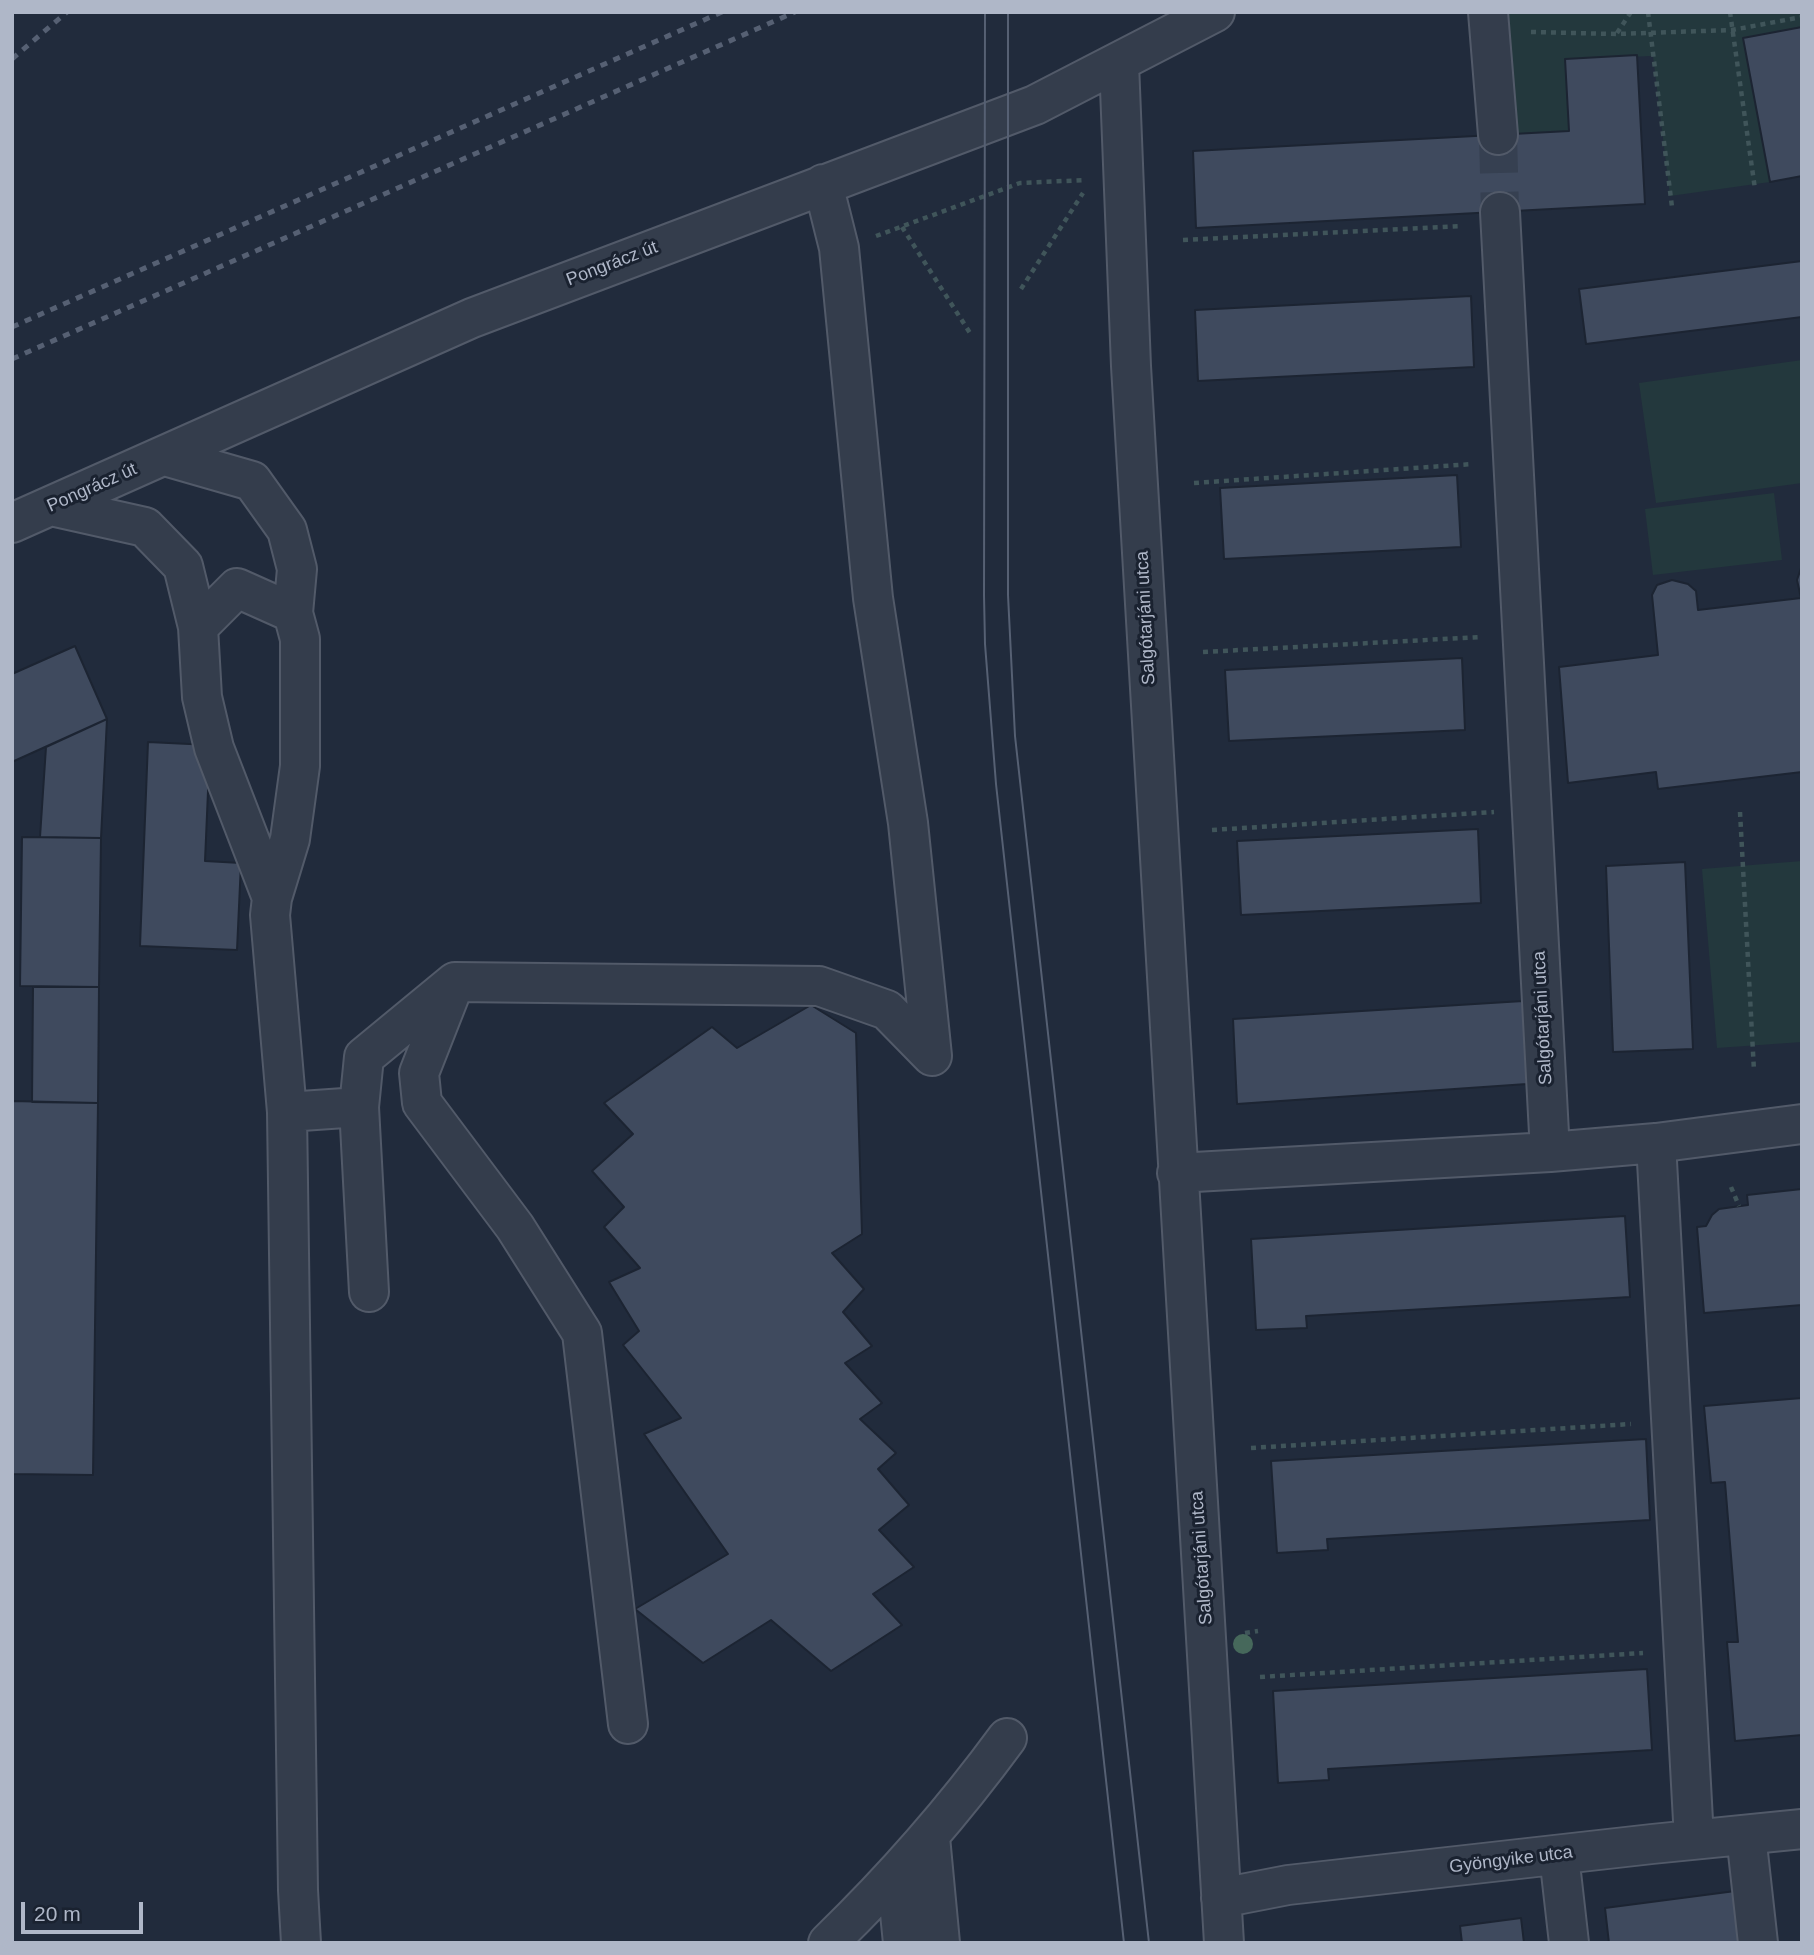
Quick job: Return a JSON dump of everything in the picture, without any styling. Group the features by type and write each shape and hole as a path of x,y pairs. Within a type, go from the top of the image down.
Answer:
{"street":[{"name":"Pongrácz út","path":"12,523 472,318 1035,105 1215,12"},
{"path":"1489,22 1497,135"},
{"name":"Salgótarjáni utca","path":"1119,63 1131,366 1224,1943"},
{"path":"369,1292 359,1107 364,1057 455,982 819,986 887,1010 932,1056 908,822 887,673 873,598 839,248 822,184"},
{"name":"Salgótarjáni utca","path":"1492,220 1550,1152"},
{"path":"165,456 252,481 287,530 297,569 293,614 300,639 300,766 290,839 272,898 270,915 287,1112 298,1890 301,1943"},
{"path":"51,506 145,527 183,566 198,627 202,697 214,748 272,898"},
{"path":"198,627 237,588 293,614"},
{"path":"455,982 419,1073 422,1103 514,1227 582,1333 628,1724"},
{"path":"287,1112 359,1107"},
{"path":"1177,1173 1550,1152 1656,1143 1802,1124"},
{"path":"1656,1143 1694,1839"},
{"path":"842,1941 867,1905 960,1802 1007,1738"},
{"name":"Gyöngyike utca","path":"1221,1898 1288,1885 1802,1829"},
{"path":"1746,1835 1758,1943"},
{"path":"930,1837 940,1943"},
{"path":"1559,1854 1569,1943"},
{"path":"896,1873 903,1943"}],"path":[{"path":"1616,34 1630,12"},
{"path":"1648,12 1672,207"},
{"path":"1730,12 1755,189"},
{"path":"1489,22 1616,34 1732,30 1802,17"},
{"path":"839,248 1020,183 1091,180 1021,289"},
{"path":"1182,240 1492,220"},
{"path":"902,227 970,333"},
{"path":"1195,482 1478,464"},
{"path":"1203,652 1487,637"},
{"path":"1212,830 1496,812"},
{"path":"1740,812 1754,1071"},
{"path":"1731,1187 1739,1206"},
{"path":"1251,1448 1641,1423"},
{"path":"1244,1633 1258,1631"},
{"path":"1260,1677 1656,1652"}],"green space":[{"path":"1494,12 1802,12 1802,27 1743,39 1770,182 1670,196 1653,56 1566,59 1569,131 1503,136"},
{"path":"1802,360 1802,483 1656,503 1639,383"},
{"path":"1774,493 1782,560 1653,575 1645,509"},
{"path":"1802,861 1802,1042 1717,1048 1702,869"}],"building":[{"path":"1802,27 1802,176 1770,182 1743,38"},
{"path":"1637,55 1645,204 1196,228 1193,151 1569,131 1565,59"},
{"path":"1802,261 1802,317 1586,344 1579,289"},
{"path":"1471,296 1474,367 1198,381 1195,310"},
{"path":"1457,475 1461,547 1224,559 1220,488"},
{"path":"1801,568 1802,772 1658,789 1656,772 1568,783 1559,667 1658,655 1652,595 1657,585 1672,580 1688,584 1696,591 1698,610 1801,598 1797,580"},
{"path":"75,646 107,719 12,762 12,674"},
{"path":"1462,658 1465,730 1229,741 1225,670"},
{"path":"107,719 101,838 40,837 46,747"},
{"path":"148,742 210,745 205,861 241,863 237,950 140,946"},
{"path":"1478,829 1481,903 1241,915 1237,841"},
{"path":"22,837 101,838 99,987 20,986"},
{"path":"1685,862 1693,1049 1613,1052 1606,866"},
{"path":"33,987 99,987 98,1103 32,1102"},
{"path":"1523,1001 1527,1084 1237,1104 1233,1019"},
{"path":"811,1005 856,1033 862,1234 832,1253 864,1289 843,1312 872,1346 845,1363 882,1403 860,1419 896,1453 878,1469 909,1505 879,1530 914,1567 873,1594 902,1625 831,1671 771,1620 703,1663 635,1609 728,1554 644,1434 681,1418 623,1345 639,1331 609,1282 640,1268 604,1227 624,1207 592,1171 633,1134 604,1103 712,1027 737,1048"},
{"path":"12,1101 98,1103 93,1475 12,1474"},
{"path":"1802,1189 1802,1305 1704,1313 1697,1227 1706,1226 1719,1209 1748,1205 1747,1195"},
{"path":"1625,1216 1630,1297 1306,1316 1307,1328 1256,1330 1251,1239"},
{"path":"1802,1398 1802,1735 1735,1741 1727,1642 1738,1642 1725,1482 1711,1483 1704,1406"},
{"path":"1646,1439 1650,1520 1327,1539 1328,1550 1277,1553 1271,1461"},
{"path":"1647,1669 1652,1750 1328,1769 1329,1780 1278,1783 1273,1691"},
{"path":"1743,1890 1750,1943 1609,1943 1605,1908"},
{"path":"1521,1918 1524,1943 1462,1943 1460,1926"}],"tunnel":[{"path":"1498,135 1500,212"}],"tram line":[{"path":"985,12 985,644 996,784 1124,1943"},
{"path":"1008,12 1008,595 1015,736 1149,1943"}],"railway":[{"path":"12,59 67,12"},
{"path":"12,327 722,12"},
{"path":"12,359 795,12"}]}
